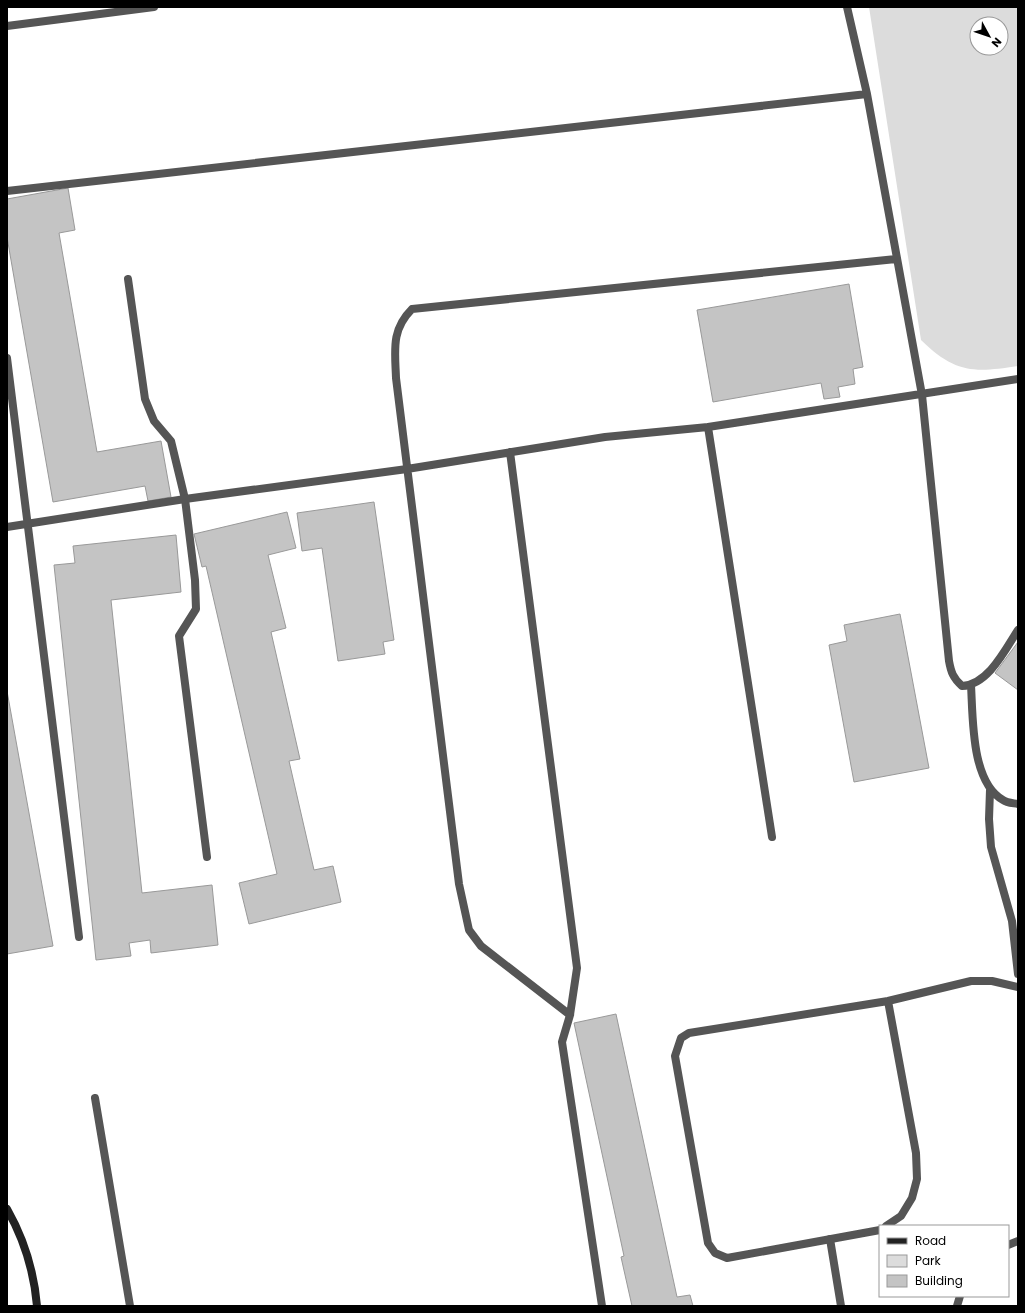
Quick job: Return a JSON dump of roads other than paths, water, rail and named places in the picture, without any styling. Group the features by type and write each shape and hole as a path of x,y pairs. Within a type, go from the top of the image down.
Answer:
{"street":[{"path":"7,26 154,7"},
{"path":"847,7 867,94 922,395 951,674 962,686 971,685 982,679 1018,630"},
{"path":"7,191 867,94"},
{"path":"570,1015 481,946 469,930 459,884 407,469 395,356 396,335 399,325 412,309 896,259"},
{"path":"128,279 145,399 154,421 170,441 185,500 195,580 196,609 180,636 207,857"},
{"path":"7,358 26,523 79,937"},
{"path":"7,527 26,523 407,469 605,437 708,427 1018,379"},
{"path":"708,427 772,837"},
{"path":"510,452 574,933 577,968 570,1015 562,1042 602,1306"},
{"path":"971,685 978,756 982,774 990,790 1004,801 1018,804"},
{"path":"990,790 989,819 991,847 1012,921 1018,974"},
{"path":"879,1230 727,1258 715,1253 708,1243 675,1056 677,1046 681,1038 689,1033 888,1001 951,985 982,980 992,980 1018,987"},
{"path":"888,1001 916,1153 917,1180 912,1198 901,1216 888,1225"},
{"path":"95,1098 130,1306"},
{"path":"7,1209 18,1228 25,1246 36,1288 37,1306"},
{"path":"830,1239 841,1306"}]}
